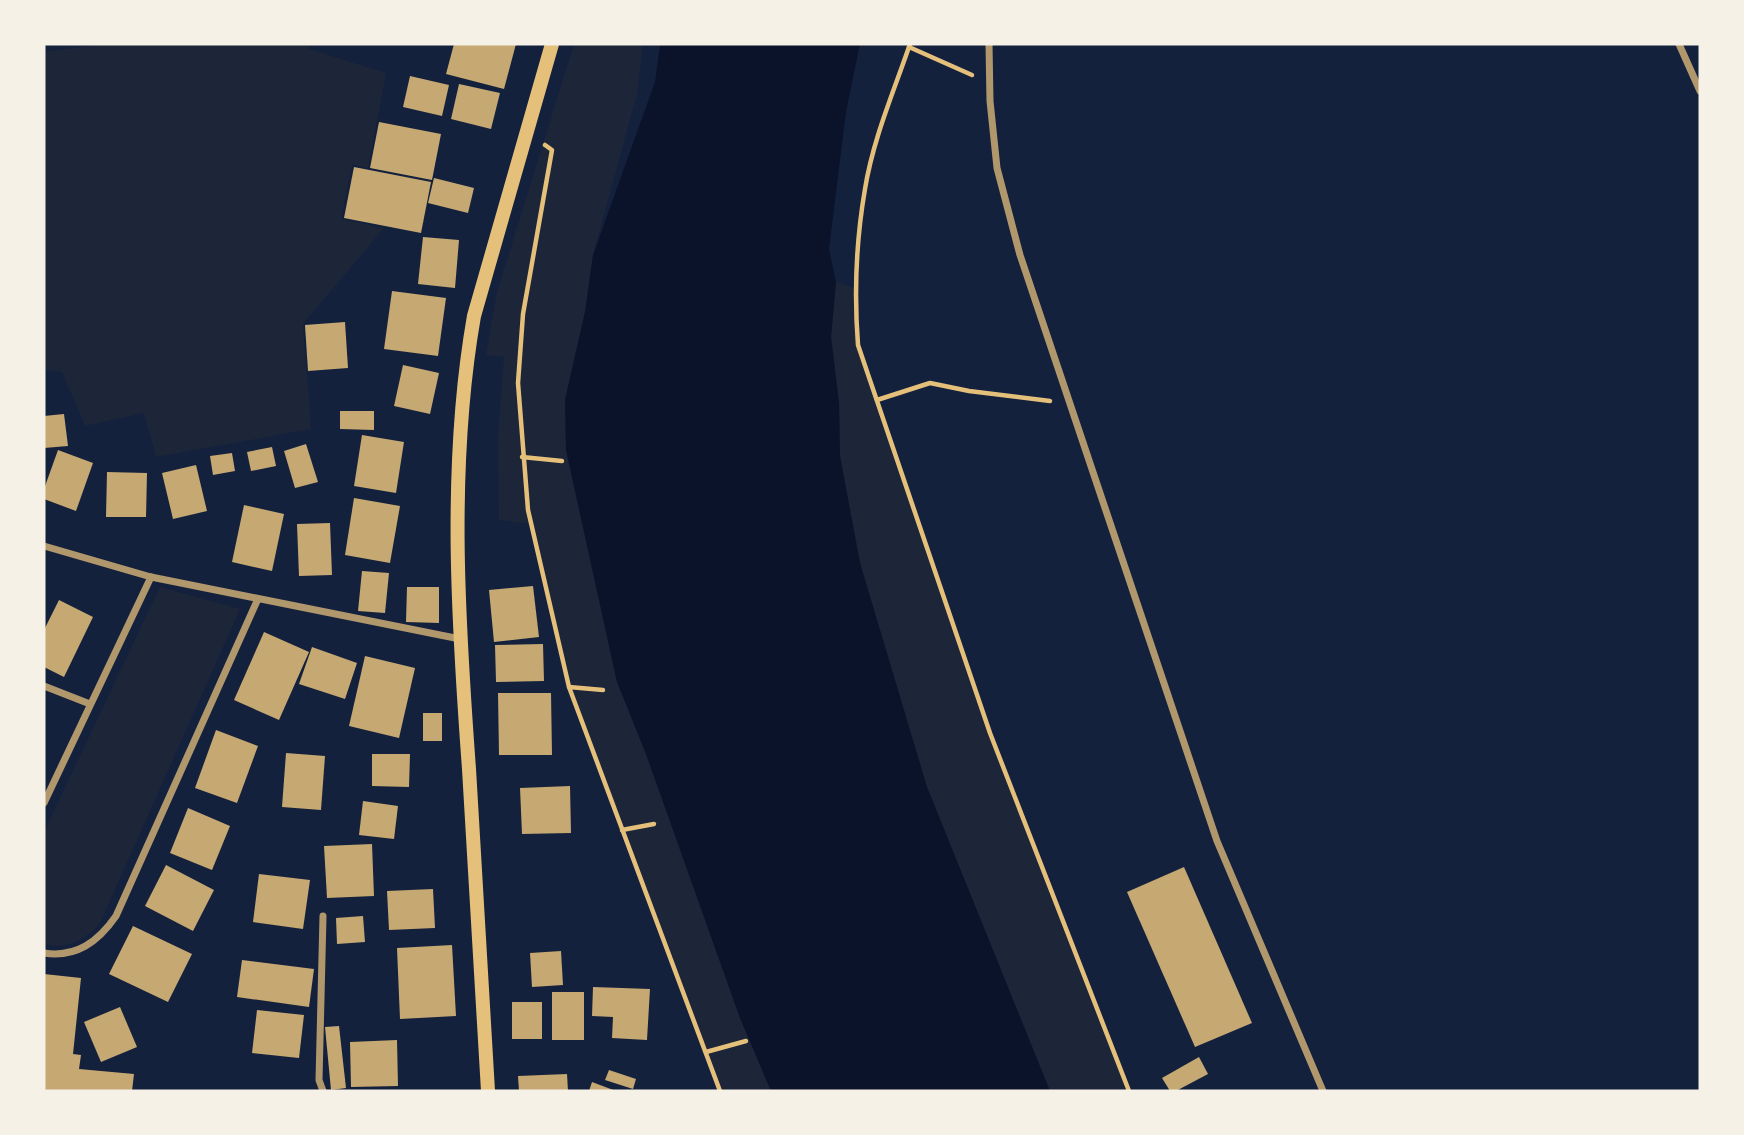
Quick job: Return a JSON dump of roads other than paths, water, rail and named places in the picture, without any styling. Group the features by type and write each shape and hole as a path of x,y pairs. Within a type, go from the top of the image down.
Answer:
{"main road":[{"path":"488,1091 460,639 460,457 468,349 474,316 552,44"}],"street":[{"path":"989,44 989,83 997,168 1020,255 1072,403 1217,841 1323,1091"},
{"path":"1679,44 1700,91"},
{"path":"44,546 151,577 257,601 460,639"},
{"path":"44,803 151,577"},
{"path":"44,953 65,954 82,949 103,936 116,916 257,601"},
{"path":"44,686 90,704"},
{"path":"323,916 319,1080 323,1091"}]}
